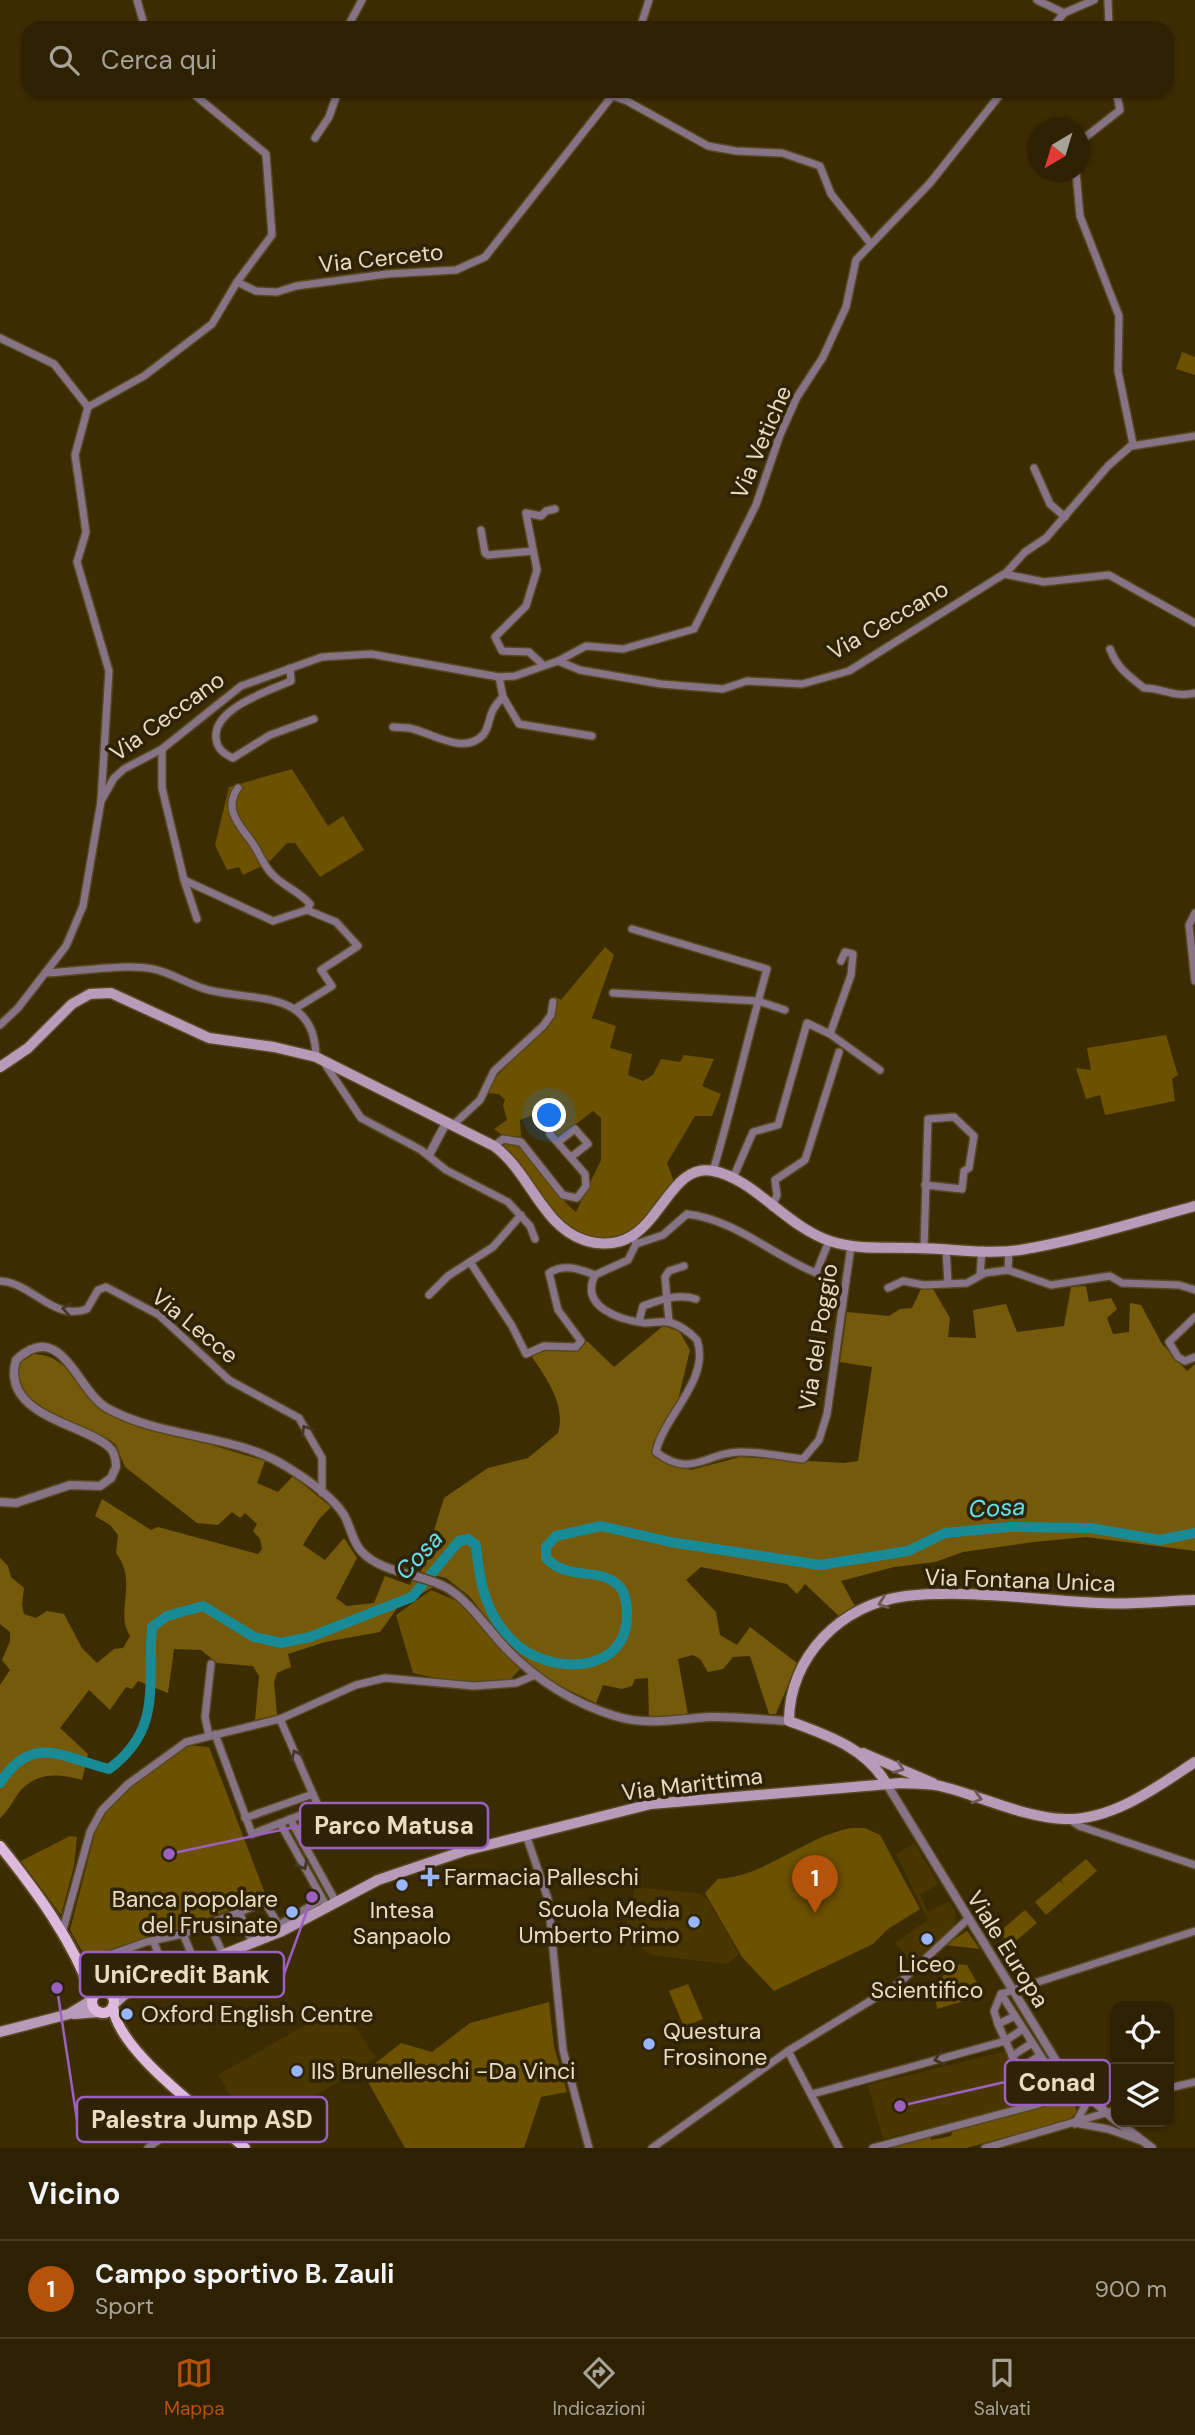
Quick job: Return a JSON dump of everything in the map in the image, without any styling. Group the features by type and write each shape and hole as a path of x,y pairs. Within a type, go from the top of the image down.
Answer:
{"main road":[{"path":"0,1067 28,1048 72,1004 100,992 136,1003 209,1038 274,1047 319,1058 494,1146 514,1163 552,1218 583,1239 601,1243 635,1240 687,1177 697,1172 713,1171 733,1178 809,1233 851,1246 1009,1250 1195,1206"},
{"name":"Via Fontana Unica","path":"789,1721 789,1701 794,1680 809,1652 845,1619 888,1600 902,1596 956,1594 1102,1604 1195,1600"},
{"path":"789,1721 942,1786"},
{"path":"856,1750 874,1766 886,1783"},
{"name":"Via Marittima","path":"99,1995 125,1994 224,1956 378,1880 455,1854 651,1804 886,1783 942,1786 1001,1805 1069,1819 1095,1815 1140,1796 1195,1762"},
{"path":"0,1846 40,1897 127,2039 149,2066 245,2148"},
{"name":"Via Marittima","path":"108,2009 125,1994"},
{"path":"69,2014 99,1995 113,1998 108,2009"},
{"path":"0,2032 69,2014 108,2009"}],"street":[{"path":"137,0 143,21"},
{"path":"351,21 362,0"},
{"path":"642,21 649,0"},
{"path":"1037,0 1064,13"},
{"path":"1058,21 1064,13 1094,0"},
{"path":"1108,0 1109,21"},
{"path":"0,1025 66,946 83,906 101,802 109,671 77,562 86,532 75,455 88,407 144,376 212,324 237,282 272,235 266,154 198,98"},
{"path":"315,138 329,117 336,98"},
{"name":"Via Cerceto","path":"237,282 256,291 277,292 296,286 387,274 456,270 485,257 612,98"},
{"path":"623,98 708,146 736,151 782,153 820,166 831,194 872,244"},
{"name":"Via Vetiche","path":"515,676 542,664 558,661 586,646 623,649 694,629 756,505 780,435 797,397 823,357 846,307 856,260 930,183 997,98"},
{"path":"1090,134 1120,110 1117,98"},
{"path":"1077,182 1080,216 1119,316 1118,371 1132,446 1195,436"},
{"path":"0,338 54,364 88,407"},
{"name":"Via Ceccano","path":"558,661 580,670 661,684 723,690 747,681 802,684 849,671 1004,574 1065,517 1108,466 1132,446"},
{"path":"1034,468 1050,504 1065,517"},
{"path":"542,664 530,652 502,651 495,637 526,606 537,570 526,513 541,516 555,509"},
{"path":"481,530 485,553 488,555 533,551"},
{"path":"1004,574 1044,582 1109,575 1195,623"},
{"path":"1110,649 1119,669 1134,677 1144,688 1157,687 1170,695 1195,693"},
{"name":"Via Ceccano","path":"101,802 119,773 162,749 241,686 322,657 371,654 499,677 515,676"},
{"path":"290,668 292,681 256,695 227,715 217,730 218,744 226,755 233,758 270,735 314,719"},
{"path":"499,677 503,697 519,723 592,736"},
{"path":"393,727 408,728 454,743 474,741 485,732 490,712 503,697"},
{"path":"162,749 162,788 184,880 197,919"},
{"path":"238,788 230,807 240,832 250,839 272,875 310,904 307,910"},
{"path":"184,880 273,921 307,910 336,922 358,946 321,970 332,986 296,1008"},
{"path":"1195,913 1189,925 1195,981"},
{"path":"632,929 767,969 738,1087 713,1171"},
{"path":"830,1034 851,975 853,954 845,952 841,961"},
{"path":"45,973 150,968 206,990 276,1000 296,1008 306,1020 316,1042 319,1058 362,1118 429,1156 446,1170 508,1202 521,1215 536,1239"},
{"path":"613,993 758,1001 785,1010"},
{"path":"429,1156 449,1124 480,1100 494,1071 543,1027 551,1015 553,1002"},
{"path":"733,1178 753,1132 778,1125 807,1023 830,1034 880,1070"},
{"path":"772,1207 777,1195 775,1180 805,1160 839,1052"},
{"path":"924,1248 925,1185 928,1119 954,1117 974,1136 969,1168 964,1171 962,1189 925,1185"},
{"path":"494,1146 503,1139 521,1142 563,1195 572,1198 582,1194 587,1180 550,1134 549,1127"},
{"path":"558,1142 575,1129 588,1144 571,1157"},
{"path":"470,1262 512,1326 526,1354 544,1346 576,1347 581,1341 558,1310 550,1273 556,1268 570,1268 594,1275 628,1260 635,1240 663,1235 687,1214 701,1216 738,1230 797,1266 816,1273 829,1241"},
{"path":"429,1295 448,1276 493,1247 521,1215"},
{"name":"Via del Poggio","path":"669,1322 694,1336 699,1353 684,1399 660,1436 656,1452 667,1460 695,1465 721,1454 744,1451 803,1459 819,1440 827,1414 851,1246"},
{"path":"946,1249 948,1283"},
{"path":"980,1275 982,1250"},
{"path":"1009,1250 1009,1269"},
{"path":"594,1275 590,1289 596,1304 609,1312 639,1321 669,1322 667,1274 684,1266"},
{"path":"888,1289 903,1281 924,1284 967,1283 980,1275 1009,1269 1051,1285 1110,1276 1122,1283 1179,1284 1195,1290"},
{"name":"Via Lecce","path":"0,1281 22,1285 49,1304 75,1311 87,1309 99,1290 106,1287 159,1315 229,1380 303,1423 322,1458 322,1494"},
{"path":"639,1321 643,1306 667,1298 686,1296 696,1299"},
{"path":"1195,1317 1168,1342 1178,1357 1185,1361 1195,1357"},
{"path":"0,1502 16,1503 70,1485 100,1486 111,1478 116,1467 110,1447 26,1410 14,1398 10,1385 12,1366 21,1355 40,1348 53,1350 65,1358 95,1399 115,1412 268,1456 322,1494 343,1513 354,1541 363,1553 377,1562 452,1591 533,1676 583,1703 615,1716 643,1722 712,1717 789,1721"},
{"path":"211,1664 205,1717 252,1834 319,1808 280,1719"},
{"path":"62,1933 90,1832 102,1810 128,1784 178,1746 280,1719 356,1685 385,1678 474,1686 516,1683 533,1676"},
{"name":"Viale Europa","path":"886,1783 967,1920 1058,2064 1080,2089 1111,2116"},
{"path":"246,1818 313,1794"},
{"path":"290,1819 328,1903"},
{"path":"1069,1819 1079,1826 1195,1865"},
{"path":"280,1823 328,1903"},
{"path":"526,1835 548,1899 563,2050 589,2148"},
{"path":"79,1962 183,1934 265,1902 281,1928"},
{"path":"239,1912 253,1944"},
{"path":"652,2148 788,2051 898,1984 967,1920"},
{"path":"209,1924 224,1956"},
{"path":"1075,2124 1085,2106 1080,2089 1037,2097 1012,2056 998,2024 994,2011 1001,1994 1195,1931"},
{"path":"183,1934 197,1967"},
{"path":"155,1942 169,1977"},
{"path":"101,1958 115,1983 164,1967"},
{"path":"1001,1994 1040,2055 1069,2092"},
{"path":"998,2024 1015,2016"},
{"path":"812,2094 1004,2041 1023,2029"},
{"path":"1012,2056 1032,2043"},
{"path":"788,2051 839,2148"},
{"path":"1020,2069 1040,2055"},
{"path":"1028,2083 1050,2068"},
{"path":"1174,2087 1195,2082"},
{"path":"873,2148 1038,2104 1047,2101 1048,2095"},
{"path":"148,2148 173,2129 195,2104"},
{"path":"985,2148 1111,2112"},
{"path":"1075,2124 1108,2129 1149,2145"},
{"name":"Viale Europa","path":"1125,2127 1149,2145"}],"shaded area":[{"path":"1182,352 1195,357 1195,375 1176,369"},
{"path":"292,769 328,826 343,816 364,850 320,877 295,843 287,843 268,863 243,875 239,867 227,870 215,845 229,787"},
{"path":"605,947 614,955 592,1018 616,1026 610,1048 632,1054 628,1075 643,1081 653,1075 661,1059 680,1062 684,1055 714,1059 702,1086 721,1094 712,1116 695,1116 667,1163 674,1182 653,1211 628,1236 607,1241 596,1240 566,1225 551,1210 522,1169 500,1147 509,1142 529,1154 576,1212 601,1160 601,1118 593,1111 558,1138 553,1134 547,1110 520,1120 521,1137 502,1135 494,1129 507,1120 503,1105 505,1100 499,1094 485,1093 492,1082 550,1021 556,1010 554,996 561,1000"},
{"path":"1166,1035 1178,1075 1172,1079 1175,1101 1105,1115 1100,1095 1086,1099 1076,1068 1091,1070 1087,1048"},
{"path":"1086,1286 1089,1302 1111,1298 1117,1309 1107,1318 1113,1334 1129,1332 1130,1303 1141,1305 1162,1344 1187,1371 1195,1364 1195,1551 1086,1537 963,1552 935,1562 894,1567 841,1581 856,1608 841,1618 805,1584 797,1594 787,1584 701,1567 686,1580 716,1612 720,1635 737,1645 750,1627 797,1663 776,1714 769,1714 750,1656 733,1657 723,1669 708,1672 700,1659 693,1655 678,1659 688,1715 649,1719 648,1678 635,1679 632,1686 622,1689 603,1685 596,1703 540,1677 512,1649 469,1596 446,1578 421,1572 444,1498 488,1468 528,1458 558,1433 559,1412 554,1393 532,1357 539,1353 573,1348 587,1341 614,1367 663,1326 679,1331 690,1350 677,1404 653,1443 653,1452 658,1458 691,1470 740,1457 844,1463 858,1461 872,1367 840,1362 847,1312 889,1316 900,1309 912,1308 921,1289 933,1289 950,1318 948,1337 976,1338 973,1310 1006,1304 1017,1332 1064,1326 1071,1287"},
{"path":"34,1354 47,1356 58,1362 92,1399 114,1416 265,1461 257,1483 278,1492 293,1476 331,1507 319,1519 303,1545 325,1560 344,1538 357,1558 336,1598 347,1606 374,1603 385,1576 410,1585 412,1581 433,1587 398,1607 380,1632 325,1642 288,1654 291,1667 277,1673 274,1682 277,1715 255,1720 259,1676 253,1666 217,1663 201,1650 174,1649 168,1693 138,1681 132,1689 126,1687 110,1710 89,1690 60,1728 88,1754 82,1780 50,1776 34,1780 20,1791 0,1818 0,1685 10,1670 2,1660 10,1641 10,1632 0,1624 0,1558 8,1566 11,1577 24,1588 24,1614 36,1618 47,1611 64,1614 82,1648 97,1663 114,1649 123,1648 130,1636 124,1616 126,1575 116,1553 118,1535 110,1525 95,1516 102,1499 151,1530 158,1527 258,1554 262,1549 260,1539 253,1531 257,1524 245,1513 240,1518 232,1512 218,1525 197,1523 125,1467 116,1445 110,1440 28,1406 16,1372 22,1361"},
{"path":"431,1590 457,1601 521,1668 508,1682 460,1683 413,1673 396,1615"},
{"path":"187,1745 209,1747 266,1896 162,1936 146,1937 87,1960 70,1930 98,1821 126,1789"},
{"path":"851,1828 865,1828 880,1835 920,1909 888,1929 873,1944 774,1991 742,1957 705,1893 718,1879 752,1871 817,1839"},
{"path":"70,1836 77,1837 74,1866 61,1915 21,1861"},
{"path":"915,1843 938,1884 920,1895 928,1912 949,1901 956,1913 954,1927 912,1964 895,1943 928,1920 896,1854"},
{"path":"1086,1859 1097,1871 1046,1915 1035,1902 1060,1881 1065,1886 1061,1880"},
{"path":"635,1887 697,1893 707,1899 739,1954 727,1964 651,1955 624,1933"},
{"path":"1025,1910 1037,1923 1011,1945 999,1932"},
{"path":"967,1931 980,1949 945,1945"},
{"path":"954,1964 967,1965 984,1995 937,2009 934,1986"},
{"path":"688,1984 703,2019 684,2027 669,1991"},
{"path":"549,2002 554,2047 567,2092 541,2097 524,2148 405,2148 363,2073 401,2043 432,2052 470,2023"},
{"path":"341,2005 376,2058 281,2117 263,2104 230,2121 213,2104 232,2098 218,2075"},
{"path":"1006,2051 1029,2104 883,2139 868,2085"},
{"path":"1067,2101 1074,2104 1077,2112 1069,2120 966,2148 880,2148 931,2135 931,2140 951,2136 953,2130"}],"waterway":[{"name":"Cosa","path":"0,1783 12,1768 24,1758 36,1753 62,1755 109,1769 126,1754 138,1738 149,1705 152,1627 167,1616 203,1606 254,1637 281,1643 310,1637 412,1597 459,1541 468,1539 476,1545 486,1598 504,1632 529,1653 546,1660 583,1664 600,1659 614,1650 624,1635 627,1615 624,1594 610,1579 564,1570 555,1565 546,1558 546,1547 556,1536 601,1526 670,1542 820,1565 908,1551 945,1533 1009,1527 1091,1528 1160,1540 1195,1533"}],"place":[{"name":"Parco Matusa","path":"169,1854"},
{"name":"Farmacia Palleschi","path":"430,1877"},
{"name":"Intesa Sanpaolo","path":"402,1885"},
{"name":"UniCredit Bank","path":"312,1897"},
{"name":"Banca popolare del Frusinate","path":"292,1912"},
{"name":"Campo sportivo B. Zauli","path":"815,1913"},
{"name":"Scuola Media Umberto Primo","path":"694,1922"},
{"name":"Liceo Scientifico","path":"927,1939"},
{"name":"Palestra Jump ASD","path":"57,1988"},
{"name":"Oxford English Centre","path":"127,2014"},
{"name":"Questura Frosinone","path":"649,2044"},
{"name":"IIS Brunelleschi -Da Vinci","path":"297,2071"},
{"name":"Conad","path":"900,2106"}]}
